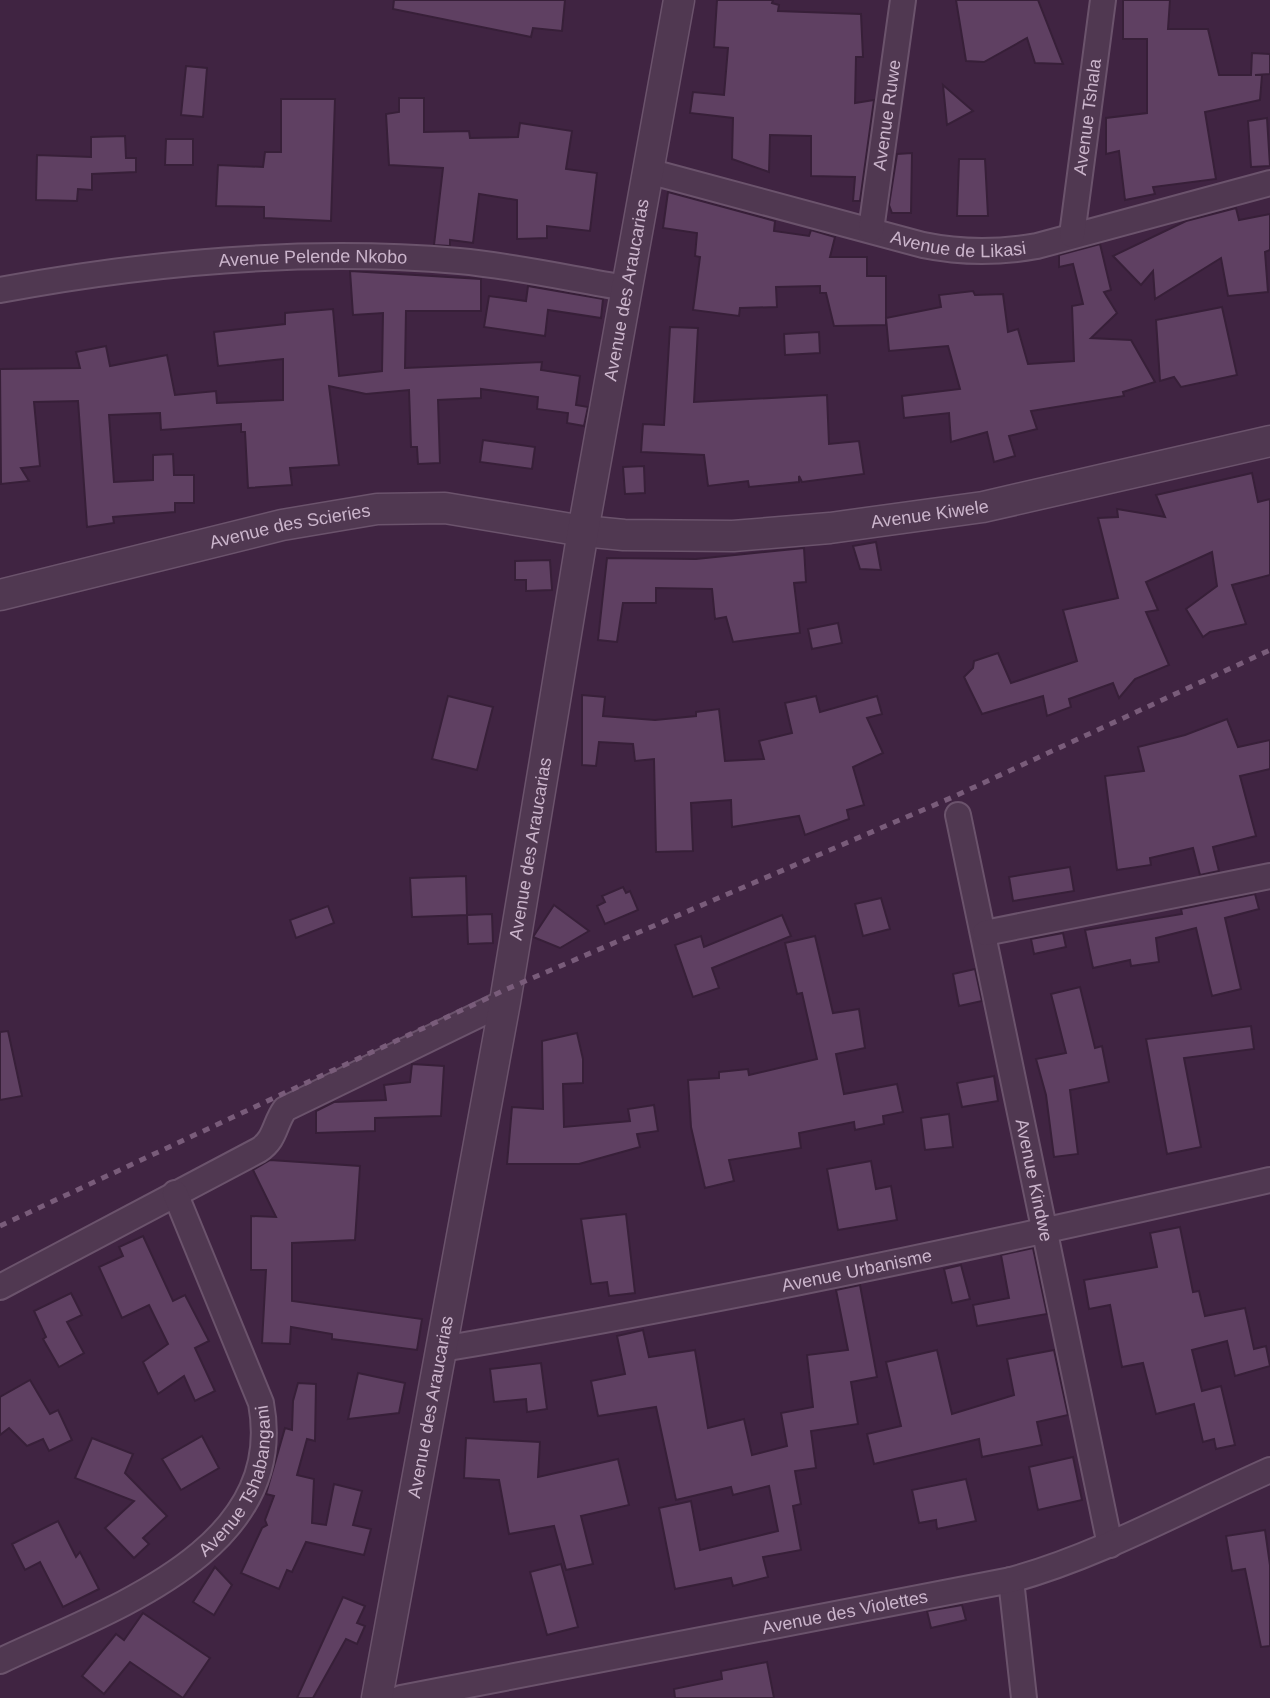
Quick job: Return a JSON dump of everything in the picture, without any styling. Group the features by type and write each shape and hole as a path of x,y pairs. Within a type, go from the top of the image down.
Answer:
{"street":[{"name":"Avenue des Araucarias","path":"377,1698 505,1002 583,531 679,0"},
{"name":"Avenue Ruwe","path":"870,230 903,0"},
{"name":"Avenue Tshala","path":"1072,235 1102,0"},
{"name":"Avenue de Likasi","path":"648,171 923,245 961,252 1009,251 1270,183"},
{"name":"Avenue Pelende Nkobo","path":"0,290 67,278 282,257 369,256 462,261 626,288"},
{"name":"Avenue Kiwele","path":"583,531 666,537 830,528 984,507 1270,441"},
{"name":"Avenue des Scieries","path":"0,596 282,525 377,509 445,508 583,531"},
{"name":"Avenue Kindwe","path":"958,815 985,933 1110,1545"},
{"path":"985,933 1270,876"},
{"path":"0,1287 270,1143 278,1118 285,1109 505,1002"},
{"name":"Avenue Urbanisme","path":"442,1349 554,1330 1047,1231 1270,1180"},
{"name":"Avenue Tshabangani","path":"0,1661 149,1590 189,1564 226,1528 254,1486 265,1440 261,1403 175,1193"},
{"name":"Avenue des Violettes","path":"401,1698 1011,1580 1047,1570 1110,1545 1270,1470"},
{"path":"1011,1580 1024,1698"}],"building":[{"path":"394,0 565,0 562,31 533,28 531,37 393,9"},
{"path":"717,0 773,0 772,3 779,5 778,11 861,14 863,57 856,57 855,103 874,100 860,201 853,201 855,177 811,176 811,136 770,135 769,172 732,159 733,118 690,113 693,92 724,95 728,48 714,47"},
{"path":"956,0 1038,0 1063,64 1035,63 1027,38 984,62 966,61"},
{"path":"1123,0 1170,0 1168,29 1208,29 1219,75 1251,75 1252,53 1270,54 1270,74 1255,75 1262,75 1260,100 1205,112 1216,179 1153,187 1155,194 1125,200 1119,151 1106,154 1106,118 1147,113 1147,39 1123,39"},
{"path":"186,66 207,68 203,117 181,115"},
{"path":"943,85 973,111 947,125"},
{"path":"399,98 424,98 424,132 469,131 470,138 518,137 520,123 572,131 566,169 597,173 590,231 547,226 547,238 517,239 517,200 479,194 473,243 450,240 450,246 434,245 443,168 389,165 386,114 399,112"},
{"path":"281,99 335,99 331,221 264,218 264,207 216,206 218,165 263,167 265,152 281,152"},
{"path":"1267,118 1270,166 1251,167 1248,121"},
{"path":"125,136 126,158 136,158 136,172 92,174 92,190 78,189 77,201 36,200 37,155 91,157 91,137"},
{"path":"166,139 193,139 193,165 165,165"},
{"path":"912,153 911,213 892,213 889,205 897,154"},
{"path":"959,159 985,159 988,216 957,216"},
{"path":"668,192 775,221 774,231 809,236 811,230 835,237 830,257 867,257 867,276 886,276 886,325 834,326 826,293 820,293 820,286 776,287 777,307 740,308 739,316 693,310 700,257 695,256 697,233 663,228"},
{"path":"1236,208 1239,220 1270,214 1270,250 1265,252 1268,292 1228,296 1221,258 1155,299 1153,271 1141,285 1113,256 1186,221"},
{"path":"1100,244 1111,290 1104,292 1117,313 1091,338 1131,340 1155,382 1123,392 1124,396 1031,411 1037,429 1009,436 1015,456 994,462 987,432 951,442 949,413 904,418 902,396 960,389 948,346 889,351 886,318 941,307 939,295 973,291 975,295 1003,294 1008,332 1018,329 1028,364 1074,361 1072,306 1083,304 1073,264 1059,267 1059,255"},
{"path":"350,271 481,279 481,311 406,311 405,368 542,362 541,370 580,376 576,405 588,407 584,426 567,423 568,413 537,409 538,397 481,389 481,398 438,400 440,463 418,464 417,447 411,447 409,390 366,394 329,386 339,465 290,468 292,485 248,488 245,432 241,432 241,424 161,430 160,413 109,415 114,482 153,480 153,455 173,454 174,475 194,475 194,503 175,503 175,512 113,517 114,523 87,527 78,401 34,402 40,466 21,468 29,481 1,484 0,369 80,368 76,352 106,346 110,366 167,355 175,395 216,391 217,403 283,400 283,359 218,366 214,332 285,324 285,313 333,309 339,376 382,371 383,313 353,315"},
{"path":"528,286 603,299 601,318 548,310 545,336 484,327 489,296 526,301"},
{"path":"1222,307 1237,375 1181,387 1174,377 1160,381 1156,320"},
{"path":"670,327 698,328 694,402 827,395 829,444 859,441 864,474 802,482 799,476 799,482 749,487 748,481 708,486 704,455 641,452 643,424 664,425"},
{"path":"819,332 820,353 785,355 784,334"},
{"path":"483,440 535,447 532,469 480,462"},
{"path":"644,466 645,493 625,494 623,467"},
{"path":"1252,473 1258,502 1270,499 1270,575 1232,585 1246,624 1210,632 1203,637 1186,609 1217,586 1212,552 1146,582 1158,610 1146,612 1169,665 1135,679 1119,698 1113,683 1069,699 1071,707 1047,716 1043,696 982,714 964,677 973,668 974,661 998,653 1011,683 1077,661 1063,610 1118,598 1098,518 1118,517 1117,509 1165,517 1156,495"},
{"path":"876,542 881,570 860,569 853,546"},
{"path":"804,548 806,582 794,583 800,633 733,642 726,617 715,619 712,589 656,588 656,603 623,603 617,642 598,640 607,558 696,559"},
{"path":"550,560 552,590 526,591 526,580 515,580 515,561"},
{"path":"838,623 842,643 812,649 808,629"},
{"path":"582,695 605,697 603,716 655,720 696,716 696,712 719,709 725,761 764,759 759,741 792,733 785,703 816,696 820,712 877,696 882,714 867,718 883,753 853,767 864,805 847,810 849,819 805,835 799,816 732,827 731,800 691,803 693,851 656,852 654,759 635,761 633,744 599,742 596,766 582,765"},
{"path":"448,696 493,707 477,770 432,759"},
{"path":"1227,719 1238,747 1270,740 1270,769 1240,776 1256,836 1213,847 1219,871 1200,875 1193,848 1150,858 1151,865 1117,870 1105,776 1144,771 1138,747 1185,735"},
{"path":"1070,867 1074,891 1013,901 1009,877"},
{"path":"466,876 467,915 412,917 410,878"},
{"path":"623,887 626,893 630,891 638,910 605,924 597,906 605,902 602,896"},
{"path":"1255,894 1259,909 1225,918 1241,989 1212,996 1196,928 1156,938 1159,962 1131,966 1130,960 1093,968 1085,930 1182,914 1181,909"},
{"path":"881,898 890,929 863,936 855,904"},
{"path":"554,905 589,931 560,948 533,937"},
{"path":"328,906 334,923 296,938 290,920"},
{"path":"492,914 493,943 468,944 467,915"},
{"path":"782,915 791,936 712,968 719,988 693,997 675,945 701,936 704,947"},
{"path":"1063,933 1066,947 1034,954 1031,939"},
{"path":"815,936 833,1013 859,1009 865,1048 836,1054 844,1094 897,1084 903,1112 883,1116 884,1124 855,1130 854,1122 799,1133 801,1148 729,1160 734,1181 705,1188 691,1127 688,1080 719,1078 719,1072 748,1069 749,1075 817,1059 802,993 797,994 785,943"},
{"path":"975,969 982,1001 959,1006 953,974"},
{"path":"1080,987 1095,1048 1102,1046 1109,1082 1070,1090 1078,1154 1054,1157 1046,1095 1036,1059 1066,1053 1051,994"},
{"path":"1251,1026 1254,1049 1184,1058 1201,1147 1167,1154 1146,1039"},
{"path":"8,1031 22,1096 0,1100 0,1032"},
{"path":"577,1033 583,1059 583,1083 563,1084 564,1127 630,1121 628,1109 654,1105 658,1131 637,1134 640,1147 579,1164 507,1164 512,1107 543,1109 542,1041"},
{"path":"412,1064 444,1066 441,1116 375,1118 375,1131 316,1133 316,1111 334,1102 386,1100 384,1085 410,1082"},
{"path":"994,1076 998,1101 962,1107 957,1083"},
{"path":"949,1114 953,1147 925,1150 921,1118"},
{"path":"270,1160 360,1166 355,1240 292,1243 292,1301 422,1319 417,1350 332,1339 332,1334 291,1327 290,1344 262,1343 266,1270 251,1270 251,1216 276,1217 253,1170"},
{"path":"871,1161 876,1189 891,1186 897,1220 838,1230 827,1169"},
{"path":"626,1214 635,1293 609,1296 607,1282 591,1284 581,1219"},
{"path":"1180,1227 1193,1292 1199,1291 1205,1316 1245,1308 1254,1349 1266,1346 1270,1366 1235,1376 1227,1341 1192,1350 1202,1391 1221,1386 1235,1445 1216,1449 1214,1439 1203,1442 1194,1404 1156,1414 1143,1363 1122,1367 1110,1305 1089,1309 1084,1280 1157,1267 1150,1233"},
{"path":"143,1236 173,1301 185,1295 209,1341 195,1348 215,1391 195,1401 184,1376 158,1394 143,1362 168,1344 149,1305 122,1318 99,1267 123,1256 119,1247"},
{"path":"1033,1248 1047,1314 977,1326 973,1305 1009,1298 1001,1255"},
{"path":"961,1265 970,1299 952,1303 944,1269"},
{"path":"860,1285 877,1377 851,1382 858,1424 811,1431 816,1468 795,1471 801,1504 793,1506 801,1550 763,1557 768,1577 733,1586 731,1578 675,1589 659,1508 691,1501 700,1550 778,1531 769,1486 733,1495 731,1487 676,1500 656,1407 598,1416 591,1381 625,1374 617,1336 643,1330 649,1357 695,1350 708,1428 744,1419 752,1455 787,1446 781,1413 813,1407 807,1355 848,1350 836,1290"},
{"path":"71,1293 82,1315 67,1322 84,1353 59,1367 43,1339 46,1337 34,1311"},
{"path":"937,1350 952,1414 1014,1395 1007,1359 1054,1350 1068,1415 1037,1422 1042,1445 982,1457 979,1439 874,1464 867,1434 901,1426 886,1362"},
{"path":"541,1363 547,1409 527,1412 526,1399 494,1402 490,1369"},
{"path":"358,1373 405,1383 399,1413 348,1419"},
{"path":"30,1380 50,1414 58,1410 72,1440 49,1451 43,1439 27,1446 9,1428 0,1435 0,1397"},
{"path":"298,1383 316,1384 315,1441 307,1439 297,1475 314,1479 312,1523 326,1525 334,1484 362,1491 353,1525 371,1529 364,1555 306,1542 292,1572 287,1570 279,1589 241,1573 262,1528 267,1525 265,1520 274,1496 266,1494 285,1428 292,1430 293,1401"},
{"path":"202,1436 219,1468 181,1490 162,1459"},
{"path":"92,1438 133,1454 125,1473 167,1516 143,1538 149,1544 134,1558 105,1528 134,1501 75,1478"},
{"path":"466,1438 540,1442 538,1477 618,1459 629,1505 581,1516 593,1564 566,1570 554,1526 509,1534 499,1480 464,1478"},
{"path":"1073,1457 1082,1500 1038,1510 1029,1467"},
{"path":"966,1479 976,1521 937,1529 936,1520 919,1523 912,1490"},
{"path":"58,1521 76,1557 80,1552 99,1589 63,1607 40,1562 25,1570 12,1544"},
{"path":"1265,1530 1270,1565 1270,1646 1261,1647 1245,1569 1232,1571 1226,1536"},
{"path":"561,1564 578,1627 547,1635 530,1572"},
{"path":"215,1567 232,1585 214,1615 193,1602"},
{"path":"343,1597 365,1606 357,1623 365,1626 357,1644 346,1639 313,1698 297,1698"},
{"path":"962,1605 966,1620 931,1628 927,1611"},
{"path":"143,1613 210,1658 183,1698 130,1662 104,1694 82,1676 116,1634 124,1640"},
{"path":"767,1662 774,1698 675,1698 674,1689 722,1679 721,1671"}],"railway":[{"path":"0,1226 507,989 953,797 1270,650"}]}
